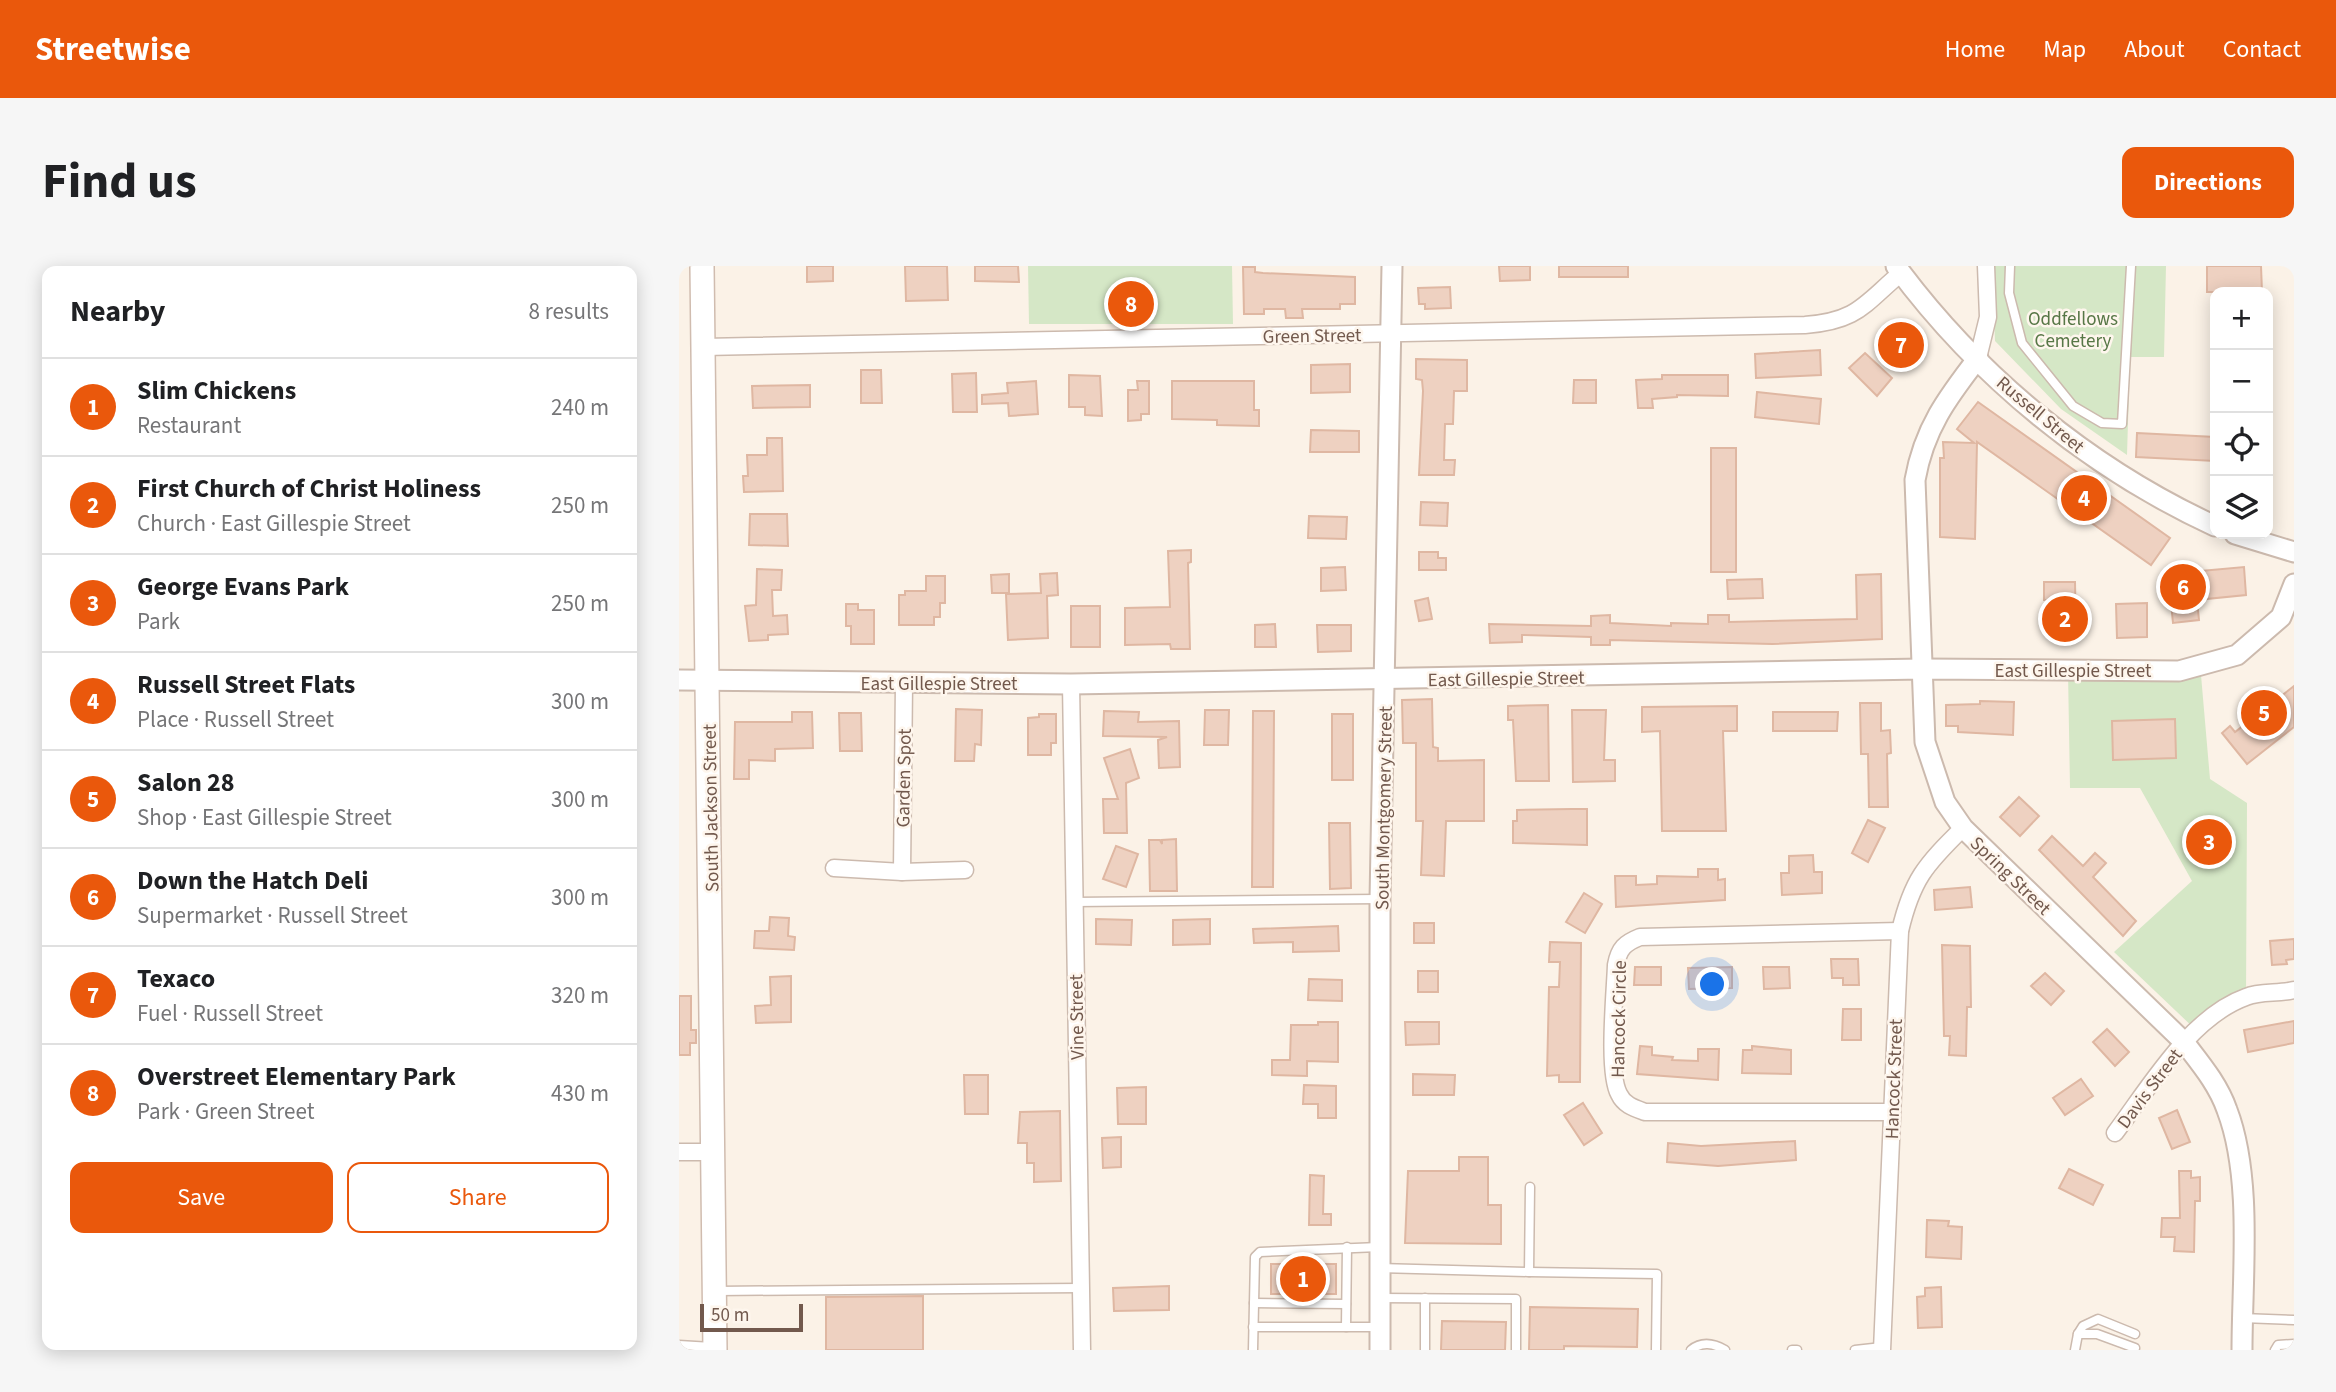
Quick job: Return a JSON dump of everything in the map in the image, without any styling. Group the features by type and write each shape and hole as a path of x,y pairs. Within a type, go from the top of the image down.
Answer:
{"main road":[{"name":"South Jackson Street","path":"702,266 715,1348"}],"street":[{"name":"South Montgomery Street","path":"1380,1350 1380,900 1392,266"},
{"path":"1978,358 1989,317 1986,266"},
{"name":"Green Street","path":"704,347 1829,323 1846,319 1864,307 1899,269"},
{"name":"Russell Street","path":"1899,269 1978,358 2044,421 2105,467 2210,524"},
{"name":"Spring Street","path":"1978,358 1937,414 1921,446 1915,480 1925,742 1945,802 1963,828 2184,1042 2211,1077 2227,1108 2242,1173 2242,1350"},
{"path":"2251,539 2294,552"},
{"name":"East Gillespie Street","path":"679,680 1071,684 1922,669 2179,671 2237,655 2281,617 2294,584"},
{"name":"Garden Spot","path":"902,872 904,683"},
{"name":"Vine Street","path":"1071,684 1082,1350"},
{"name":"Hancock Street","path":"1882,1348 1900,931 1908,895 1927,863 1963,828"},
{"path":"834,868 902,872 965,870"},
{"name":"Hancock Circle","path":"1892,1112 1645,1112 1627,1105 1618,1094 1614,1075 1616,964 1619,951 1626,943 1640,937 1900,931"},
{"name":"Davis Street","path":"2115,1133 2184,1042 2209,1020 2246,997 2294,990"},
{"path":"679,1152 714,1152"}],"lane":[{"path":"2010,266 2009,293 2022,343 2073,405 2102,423 2122,424 2131,266"},
{"path":"1074,902 1380,900"},
{"path":"1529,1272 1530,1187"},
{"path":"1346,1327 1347,1247"},
{"path":"1253,1350 1255,1257 1260,1252 1379,1247"},
{"path":"1379,1268 1657,1275 1656,1350"},
{"path":"714,1291 1081,1289"},
{"path":"1379,1298 1516,1299 1516,1350"},
{"path":"1425,1298 1425,1350"},
{"path":"1254,1303 1346,1304"},
{"path":"2242,1318 2294,1320"},
{"path":"2075,1350 2083,1326 2098,1319 2135,1334"},
{"path":"1253,1327 1380,1327"},
{"path":"2078,1335 2097,1334 2135,1348"},
{"path":"1691,1350 1700,1344 1711,1343 1725,1350"},
{"path":"2275,1350 2278,1345 2294,1343"},
{"path":"679,1345 715,1348"},
{"path":"1855,1350 1882,1348"}],"green space":[{"path":"1028,266 1232,266 1233,324 1029,324"},
{"name":"Oddfellows Cemetery","path":"1992,266 2166,266 2164,357 2130,357 2127,455 2061,409 1995,341"},
{"path":"2068,671 2179,671 2201,675 2210,779 2247,803 2246,997 2197,1031 2114,952 2192,881 2140,788 2070,788"}],"building":[{"path":"807,266 833,266 833,281 807,282"},
{"path":"905,266 947,266 948,300 906,301"},
{"path":"975,266 1018,266 1019,282 975,281"},
{"path":"1499,266 1530,266 1530,280 1500,281"},
{"path":"1559,266 1628,266 1628,277 1559,277"},
{"path":"2207,266 2261,266 2262,287 2210,287 2210,292 2207,292"},
{"path":"1243,267 1255,267 1255,272 1263,273 1355,277 1355,304 1340,304 1340,309 1302,309 1303,318 1286,318 1285,309 1264,309 1264,314 1244,314"},
{"path":"1450,287 1451,308 1425,309 1425,304 1419,304 1418,288"},
{"path":"1820,350 1821,375 1756,378 1755,354"},
{"path":"1865,353 1892,378 1877,396 1849,368"},
{"path":"1416,359 1467,360 1467,391 1454,391 1453,424 1445,424 1444,460 1455,460 1454,475 1419,475 1423,391 1422,380 1416,379"},
{"path":"1350,364 1350,392 1311,393 1311,365"},
{"path":"861,370 881,370 882,403 861,403"},
{"path":"976,373 977,412 953,412 952,374"},
{"path":"1069,375 1100,376 1102,416 1085,415 1085,407 1069,407"},
{"path":"1662,375 1728,375 1728,396 1677,395 1652,399 1653,408 1638,408 1636,380 1662,379"},
{"path":"1574,380 1596,380 1596,403 1573,403"},
{"path":"1036,381 1038,414 1009,416 1008,403 982,404 982,395 1008,393 1007,383"},
{"path":"1137,381 1149,381 1149,414 1141,414 1141,420 1128,421 1128,390 1138,390"},
{"path":"1172,381 1254,381 1254,410 1259,410 1259,426 1217,425 1217,420 1172,419"},
{"path":"810,385 810,407 753,408 752,386"},
{"path":"1757,392 1821,399 1819,424 1755,417"},
{"path":"1978,402 2170,538 2151,565 1977,442 1975,539 1940,537 1940,458 1944,458 1943,442 1974,443 1957,429"},
{"path":"1311,430 1359,431 1359,452 1310,452"},
{"path":"2137,433 2210,437 2210,461 2136,457"},
{"path":"767,438 782,438 783,491 744,492 743,476 748,476 747,455 767,455"},
{"path":"1711,448 1736,448 1736,572 1711,572"},
{"path":"1421,502 1448,503 1447,526 1420,525"},
{"path":"750,514 787,514 788,546 749,545"},
{"path":"1309,516 1347,517 1346,539 1308,538"},
{"path":"1191,550 1191,562 1188,563 1190,649 1171,649 1170,644 1125,645 1125,608 1170,607 1168,551"},
{"path":"1419,552 1438,552 1438,558 1446,558 1446,570 1419,570"},
{"path":"1345,567 1346,590 1321,591 1321,568"},
{"path":"2244,567 2246,595 2197,600 2199,620 2173,623 2168,574"},
{"path":"757,569 782,570 781,590 772,590 773,616 787,615 788,634 768,635 768,640 749,641 745,606 756,605"},
{"path":"1057,573 1058,595 1047,596 1048,638 1008,640 1006,594 1041,593 1040,574"},
{"path":"1009,574 1009,593 992,593 991,575"},
{"path":"1881,574 1882,639 1772,644 1610,640 1610,645 1591,645 1591,637 1522,635 1522,642 1490,643 1489,624 1591,626 1591,616 1610,615 1610,623 1671,626 1671,623 1708,624 1708,615 1729,615 1729,622 1857,619 1856,575"},
{"path":"926,576 945,576 945,603 940,603 940,617 934,617 934,625 899,625 899,595 905,595 905,591 926,591"},
{"path":"1762,579 1763,598 1728,599 1727,580"},
{"path":"2044,582 2075,582 2076,634 2050,635 2050,600 2044,600"},
{"path":"1428,598 1432,619 1419,621 1415,601"},
{"path":"2147,603 2147,637 2117,638 2116,604"},
{"path":"846,604 858,604 858,610 874,610 874,644 851,644 851,626 846,626"},
{"path":"1071,606 1100,606 1100,647 1071,647"},
{"path":"1275,624 1276,647 1255,647 1255,625"},
{"path":"1317,625 1351,625 1351,651 1318,652"},
{"path":"2294,686 2294,727 2247,764 2222,733 2230,726 2235,732"},
{"path":"1432,699 1433,747 1438,748 1438,761 1484,760 1484,821 1446,821 1444,876 1421,875 1423,821 1416,821 1416,743 1403,743 1402,700"},
{"path":"1980,701 2014,702 2013,735 1958,732 1958,726 1946,726 1946,705 1980,704"},
{"path":"1860,703 1881,703 1881,731 1890,730 1891,753 1887,754 1888,807 1869,807 1868,754 1861,754"},
{"path":"1548,705 1549,781 1516,781 1513,720 1508,720 1508,706"},
{"path":"1737,706 1737,731 1723,731 1726,831 1662,831 1660,731 1642,732 1642,707"},
{"path":"956,709 982,710 981,745 975,744 974,761 955,761"},
{"path":"1205,710 1229,710 1228,745 1204,745"},
{"path":"1572,710 1606,710 1604,760 1615,760 1615,781 1573,782"},
{"path":"1104,711 1139,712 1138,722 1179,721 1180,767 1159,768 1158,740 1167,737 1103,736"},
{"path":"1253,711 1274,711 1273,887 1252,887"},
{"path":"792,712 812,712 813,748 775,749 775,761 749,760 749,779 734,779 735,722 792,722"},
{"path":"1773,712 1838,712 1837,731 1773,731"},
{"path":"839,713 861,713 862,751 840,751"},
{"path":"1039,714 1056,714 1056,743 1051,743 1051,755 1028,755 1028,718 1039,717"},
{"path":"1332,714 1353,714 1353,780 1332,780"},
{"path":"2175,719 2176,758 2113,760 2112,721"},
{"path":"1130,749 1139,778 1126,783 1127,833 1104,833 1103,799 1118,799 1104,758"},
{"path":"2019,797 2039,816 2020,836 2000,817"},
{"path":"1587,809 1587,845 1513,843 1513,821 1517,821 1517,810"},
{"path":"1868,820 1885,828 1868,862 1852,853"},
{"path":"1329,823 1350,823 1351,888 1330,889"},
{"path":"2052,836 2083,866 2095,853 2106,863 2093,877 2136,921 2123,936 2039,850"},
{"path":"1176,839 1177,891 1150,891 1149,840 1160,840 1162,844 1162,840"},
{"path":"1116,846 1138,854 1126,887 1103,879"},
{"path":"1813,855 1814,872 1822,872 1822,893 1782,895 1781,873 1789,873 1789,856"},
{"path":"1698,869 1718,869 1718,880 1725,879 1725,900 1616,907 1615,876 1636,876 1636,885 1657,884 1657,876 1698,877"},
{"path":"1970,887 1972,907 1935,910 1934,890"},
{"path":"1584,893 1602,904 1585,933 1566,922"},
{"path":"770,917 789,918 788,936 795,937 794,950 754,948 755,931 769,931"},
{"path":"1096,919 1132,920 1131,945 1096,944"},
{"path":"1210,919 1210,944 1173,945 1173,920"},
{"path":"1414,923 1434,923 1434,943 1414,943"},
{"path":"1338,926 1339,951 1293,952 1293,942 1254,943 1253,929"},
{"path":"2294,939 2294,959 2286,960 2287,964 2272,965 2270,941"},
{"path":"1550,942 1581,943 1580,1082 1559,1082 1559,1075 1547,1076 1549,987 1559,987 1560,962 1549,962"},
{"path":"1942,945 1970,946 1971,1007 1967,1007 1966,1056 1949,1055 1950,1036 1944,1036"},
{"path":"1831,959 1858,959 1859,985 1843,985 1843,978 1832,978"},
{"path":"1635,967 1661,967 1661,985 1634,985"},
{"path":"1732,967 1732,988 1689,989 1688,968"},
{"path":"1763,967 1789,967 1790,988 1764,989"},
{"path":"1418,971 1438,971 1438,992 1418,992"},
{"path":"2045,973 2064,991 2051,1005 2031,986"},
{"path":"791,976 791,1022 756,1023 755,1006 771,1005 770,977"},
{"path":"1309,979 1342,980 1342,1001 1308,1000"},
{"path":"679,996 691,996 691,1030 696,1030 696,1043 690,1043 690,1055 679,1055"},
{"path":"1843,1009 1861,1009 1861,1040 1842,1040"},
{"path":"2294,1021 2294,1043 2248,1052 2244,1030"},
{"path":"1318,1022 1338,1022 1338,1062 1307,1061 1307,1076 1272,1075 1272,1060 1290,1060 1291,1025 1318,1025"},
{"path":"1405,1022 1439,1022 1439,1044 1406,1045"},
{"path":"2107,1029 2129,1052 2115,1066 2093,1042"},
{"path":"1640,1046 1652,1047 1652,1055 1673,1057 1672,1060 1698,1061 1698,1049 1719,1049 1718,1080 1637,1074"},
{"path":"1752,1046 1791,1050 1791,1074 1742,1073 1743,1050 1752,1050"},
{"path":"1413,1074 1455,1075 1454,1095 1413,1095"},
{"path":"964,1075 988,1075 988,1114 965,1114"},
{"path":"2081,1079 2093,1096 2065,1115 2053,1098"},
{"path":"1304,1085 1336,1086 1336,1118 1318,1118 1318,1104 1303,1104"},
{"path":"1146,1087 1146,1124 1118,1124 1117,1088"},
{"path":"1583,1103 1602,1133 1584,1145 1564,1115"},
{"path":"2177,1110 2190,1142 2172,1149 2159,1118"},
{"path":"1060,1111 1061,1181 1034,1182 1034,1163 1027,1163 1027,1143 1018,1143 1020,1112"},
{"path":"1121,1137 1121,1167 1103,1168 1102,1138"},
{"path":"1795,1141 1796,1160 1718,1166 1667,1162 1668,1143 1701,1146"},
{"path":"1459,1157 1488,1157 1488,1205 1501,1205 1501,1244 1405,1243 1408,1171 1459,1171"},
{"path":"2069,1169 2103,1185 2093,1205 2059,1188"},
{"path":"2179,1171 2191,1171 2191,1178 2200,1177 2200,1201 2195,1201 2194,1252 2174,1251 2175,1237 2161,1237 2162,1218 2180,1218"},
{"path":"1310,1175 1324,1176 1323,1214 1331,1214 1331,1225 1309,1225"},
{"path":"1927,1220 1949,1221 1948,1226 1962,1227 1961,1259 1926,1257"},
{"path":"1271,1264 1336,1264 1336,1294 1271,1294"},
{"path":"1169,1286 1169,1310 1114,1311 1113,1288"},
{"path":"1941,1287 1942,1327 1918,1328 1917,1297 1925,1296 1925,1288"},
{"path":"923,1296 923,1350 826,1350 826,1297"},
{"path":"1530,1307 1638,1309 1637,1347 1564,1346 1564,1350 1529,1350"},
{"path":"1442,1321 1506,1322 1505,1350 1441,1350"}],"place":[{"name":"Overstreet Elementary Park","path":"1131,304"},
{"name":"Texaco","path":"1901,345"},
{"name":"Russell Street Flats","path":"2084,498"},
{"name":"Down the Hatch Deli","path":"2183,587"},
{"name":"First Church of Christ Holiness","path":"2065,619"},
{"name":"Salon 28","path":"2264,713"},
{"name":"George Evans Park","path":"2209,842"},
{"name":"Slim Chickens","path":"1303,1279"}]}
